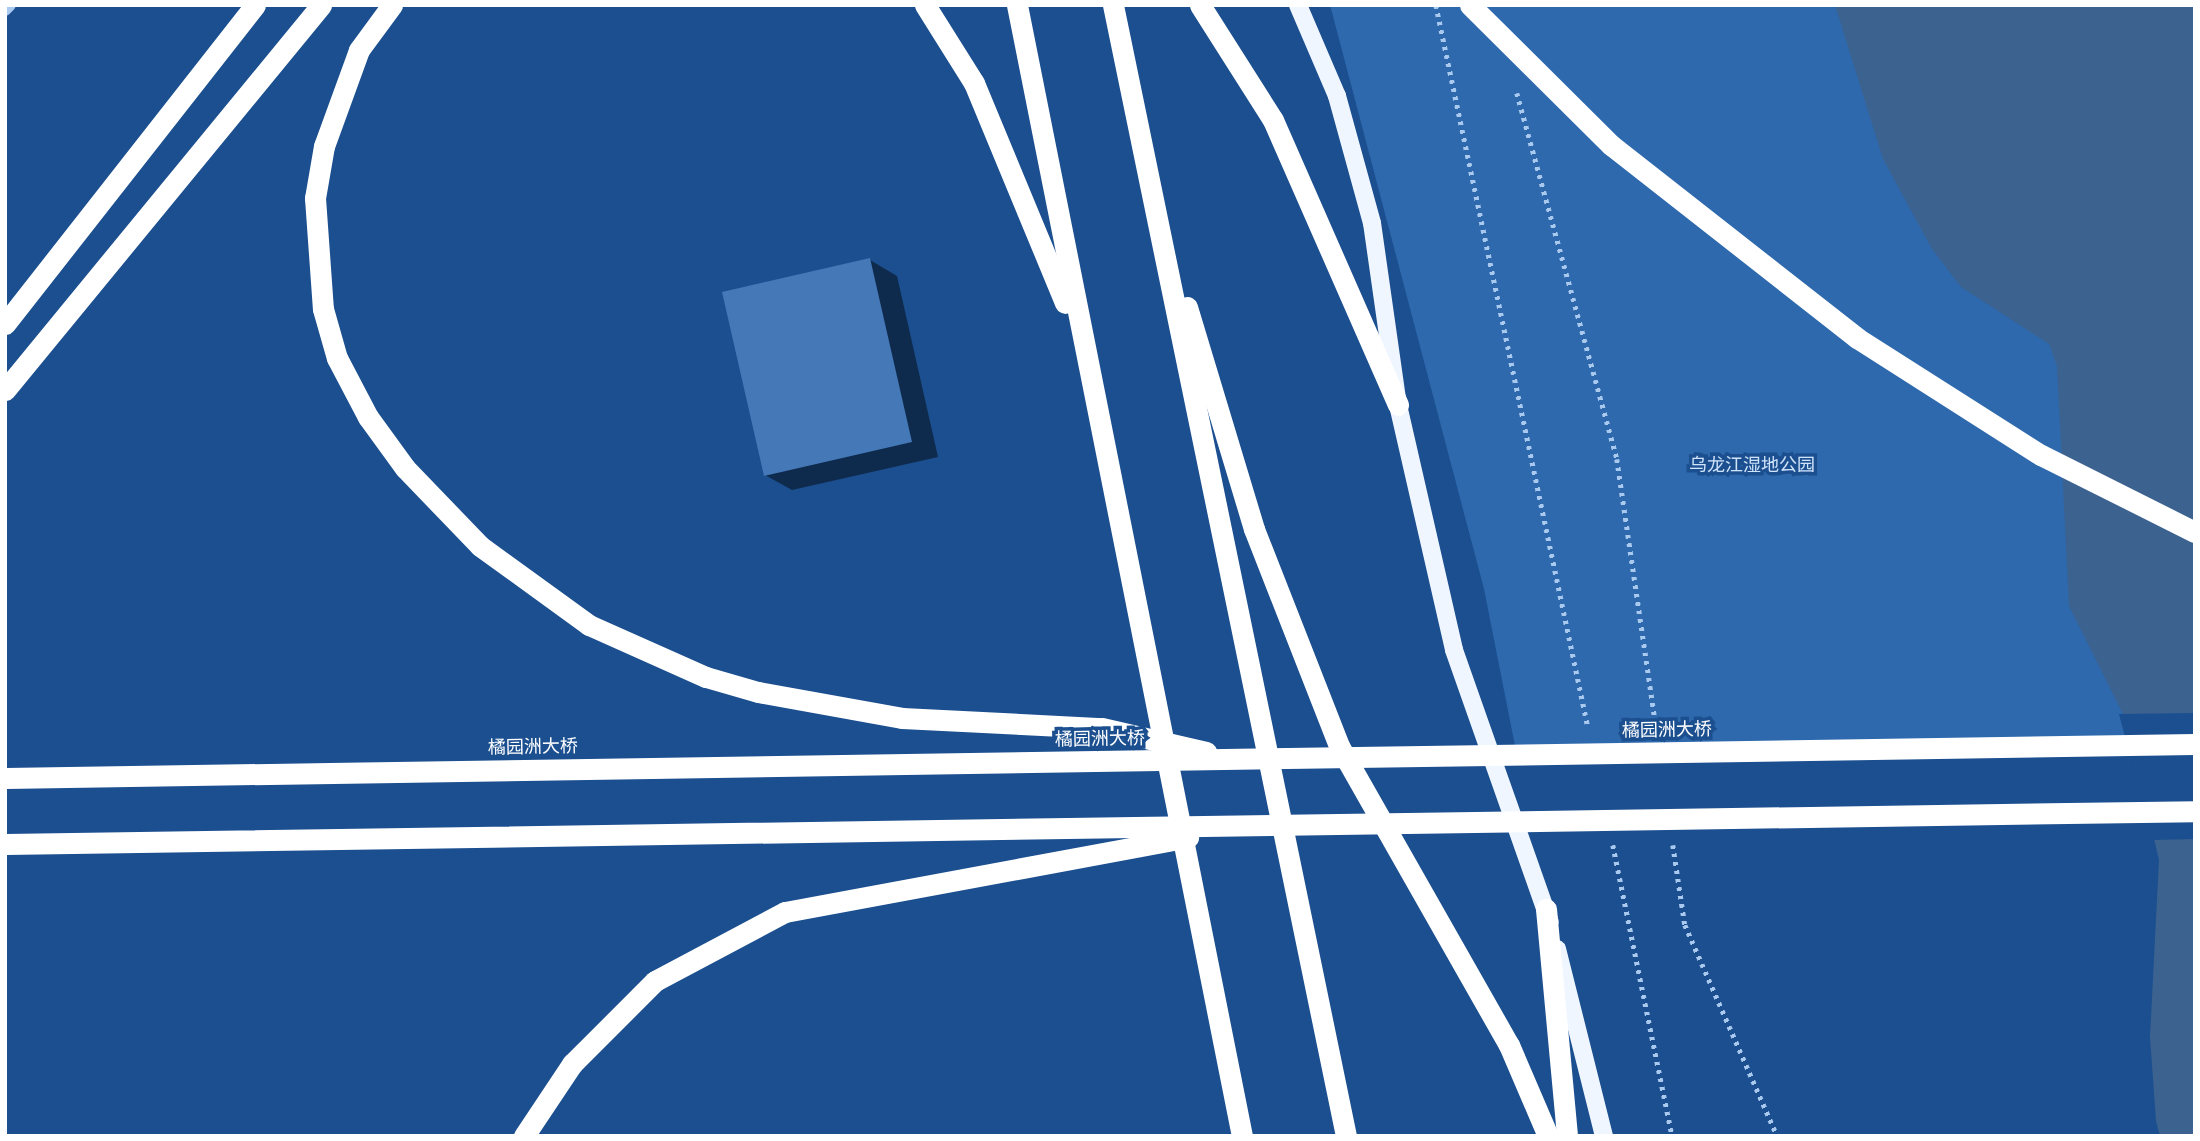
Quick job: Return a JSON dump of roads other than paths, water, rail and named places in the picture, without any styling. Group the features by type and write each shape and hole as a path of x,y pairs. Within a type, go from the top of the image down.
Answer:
{"highway":[{"path":"5,324 255,5"},
{"path":"5,390 321,5"},
{"path":"393,5 359,50 339,98 315,198 323,309 337,358 368,417 405,468 480,546 589,625 706,677 813,705 902,718 1102,728 1239,759"},
{"path":"925,5 974,83 1082,344"},
{"path":"1017,5 1082,344 1164,722 1241,1133"},
{"path":"1113,5 1346,1136"},
{"path":"1200,5 1273,120 1398,405"},
{"path":"1470,5 1611,145 1857,338 2041,455 2195,532"},
{"path":"1133,110 1215,409 1288,627 1339,746 1508,1045 1548,1136"},
{"name":"橘园洲大桥","path":"5,778 2195,744"},
{"path":"5,844 2195,811"},
{"path":"524,1136 572,1064 655,981 785,912 1241,826"},
{"path":"1546,909 1567,1136"}],"main road":[{"path":"1297,5 1337,96 1372,223 1398,405 1454,650 1546,909 1604,1136"}],"street":[{"path":"5,10 10,5"}],"park label":[{"name":"乌龙江湿地公园","path":"1752,465"}]}
